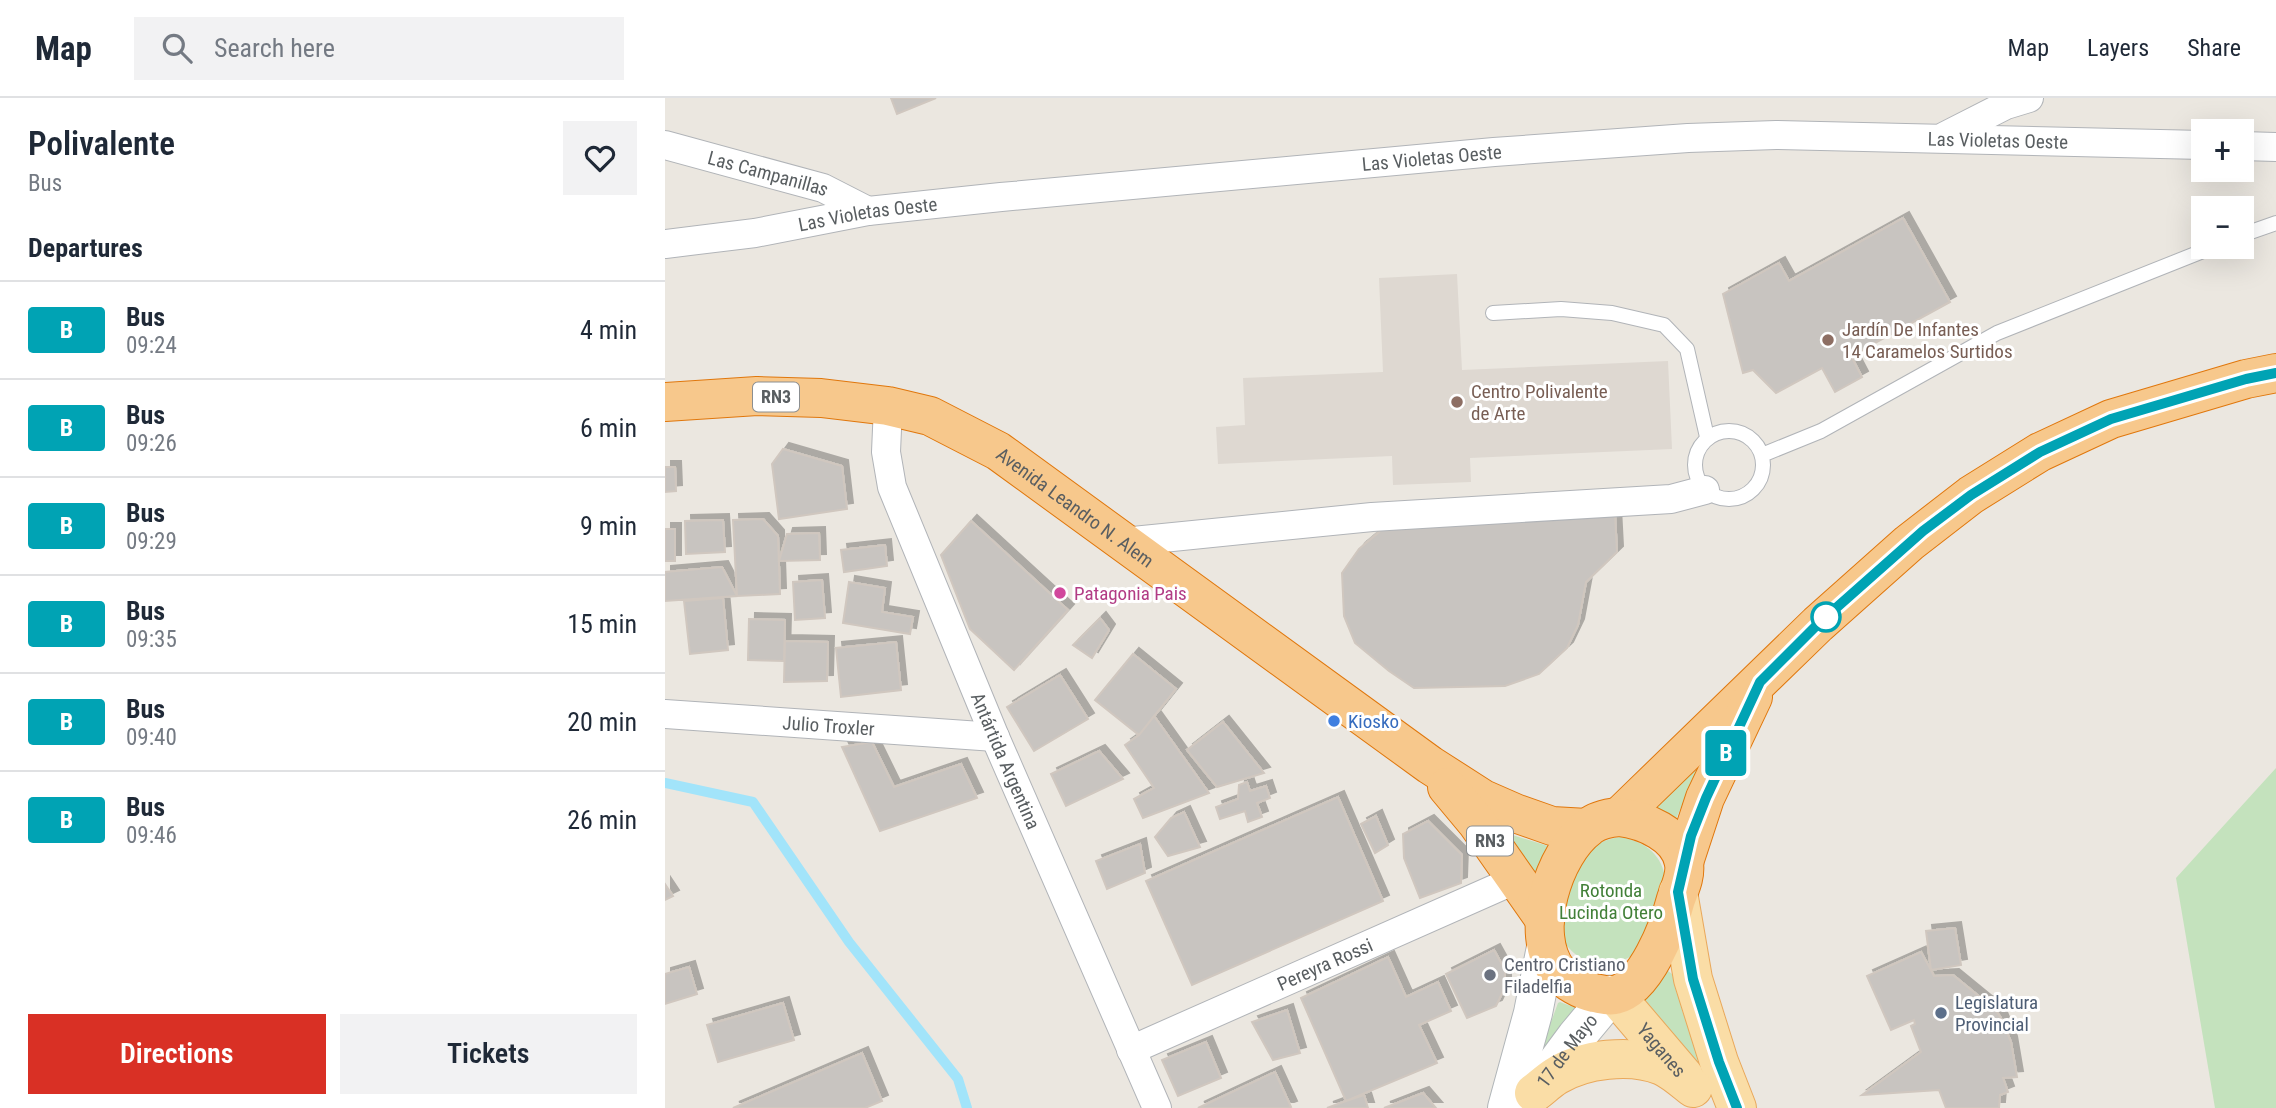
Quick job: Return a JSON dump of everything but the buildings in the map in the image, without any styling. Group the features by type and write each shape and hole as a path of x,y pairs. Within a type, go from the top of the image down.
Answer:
{"highway":[{"path":"1546,934 1547,904 1561,861 1918,535 1971,495 2040,452 2111,419 2246,379 2276,373"},
{"name":"Avenida Leandro N. Alem","path":"665,402 757,396 821,398 888,406 930,416 998,451 1430,765 1483,799 1552,826 1603,822"},
{"path":"1613,995 1625,991 1636,981 1652,959 1672,915 1706,798 1760,682"},
{"name":"Avenida Leandro N. Alem","path":"1430,765 1477,823 1517,879 1546,934"},
{"name":"RN3","path":"1603,822 1635,819 1660,831 1678,849 1681,877"},
{"name":"RN3","path":"1546,934 1557,971 1589,992 1613,995"}],"main road":[{"name":"Yaganes","path":"1681,877 1693,979 1719,1062 1737,1108"},
{"name":"17 de Mayo","path":"1523,1103 1546,934"},
{"name":"Yaganes","path":"1613,995 1699,1098"},
{"name":"17 de Mayo","path":"1523,1103 1613,995"},
{"path":"1523,1103 1556,1076 1578,1066 1604,1061 1633,1060 1660,1065 1699,1098"}],"street":[{"path":"1941,138 2006,105 2029,98"},
{"name":"Las Violetas Oeste","path":"665,244 755,233 869,211 1494,152 1674,139 1776,135 2191,145"},
{"name":"Las Campanillas","path":"665,145 823,188 869,211"},
{"path":"2254,146 2276,146"},
{"name":"Antártida Argentina","path":"888,406 886,452 892,487 995,737 1157,1108"},
{"path":"1123,542 1372,517 1671,499 1705,490"},
{"name":"Julio Troxler","path":"665,714 995,737"},
{"name":"Pereyra Rossi","path":"1131,1050 1517,879"}],"lane":[{"path":"2254,231 2276,223"},
{"path":"1762,456 1821,432 1997,333 2191,256"},
{"path":"1493,313 1561,309 1612,313 1664,325 1687,349 1707,438"},
{"path":"1729,430 1741,432 1758,446 1762,456 1761,477 1747,494 1726,500 1705,490 1694,469 1699,446 1707,438 1729,430"}],"shaded area":[{"name":"Centro Polivalente de Arte","path":"1457,274 1462,370 1668,361 1672,449 1470,458 1471,482 1393,485 1392,456 1218,464 1216,427 1245,425 1243,378 1383,372 1379,278"}],"green space":[{"path":"1727,729 1688,791 1676,819 1653,811"},
{"path":"2276,768 2276,1108 2215,1108 2176,878"},
{"path":"1500,828 1509,834 1548,846 1535,881"},
{"name":"Rotonda Lucinda Otero","path":"1620,837 1636,841 1655,854 1665,876 1638,952 1614,963 1589,961 1569,948 1562,937 1558,917 1572,875 1582,857 1597,844"},
{"path":"1667,970 1672,974 1683,1013 1722,1108 1693,1067 1635,1001"},
{"path":"1558,1003 1576,1008 1523,1098"}],"waterway":[{"path":"665,783 753,802 849,942 958,1079 967,1108"}],"bus line":[{"name":"B","path":"1737,1108 1719,1062 1693,979 1678,892 1691,836 1760,682 1818,624 1923,531 1971,495 2040,452 2111,419 2246,379 2276,373"}],"place":[{"name":"Jardín De Infantes 14 Caramelos Surtidos","path":"1828,340"},
{"name":"Centro Polivalente de Arte","path":"1457,402"},
{"name":"Patagonia Pais","path":"1060,593"},
{"name":"Kiosko","path":"1334,721"},
{"name":"Centro Cristiano Filadelfia","path":"1490,975"},
{"name":"Legislatura Provincial","path":"1941,1013"}]}
